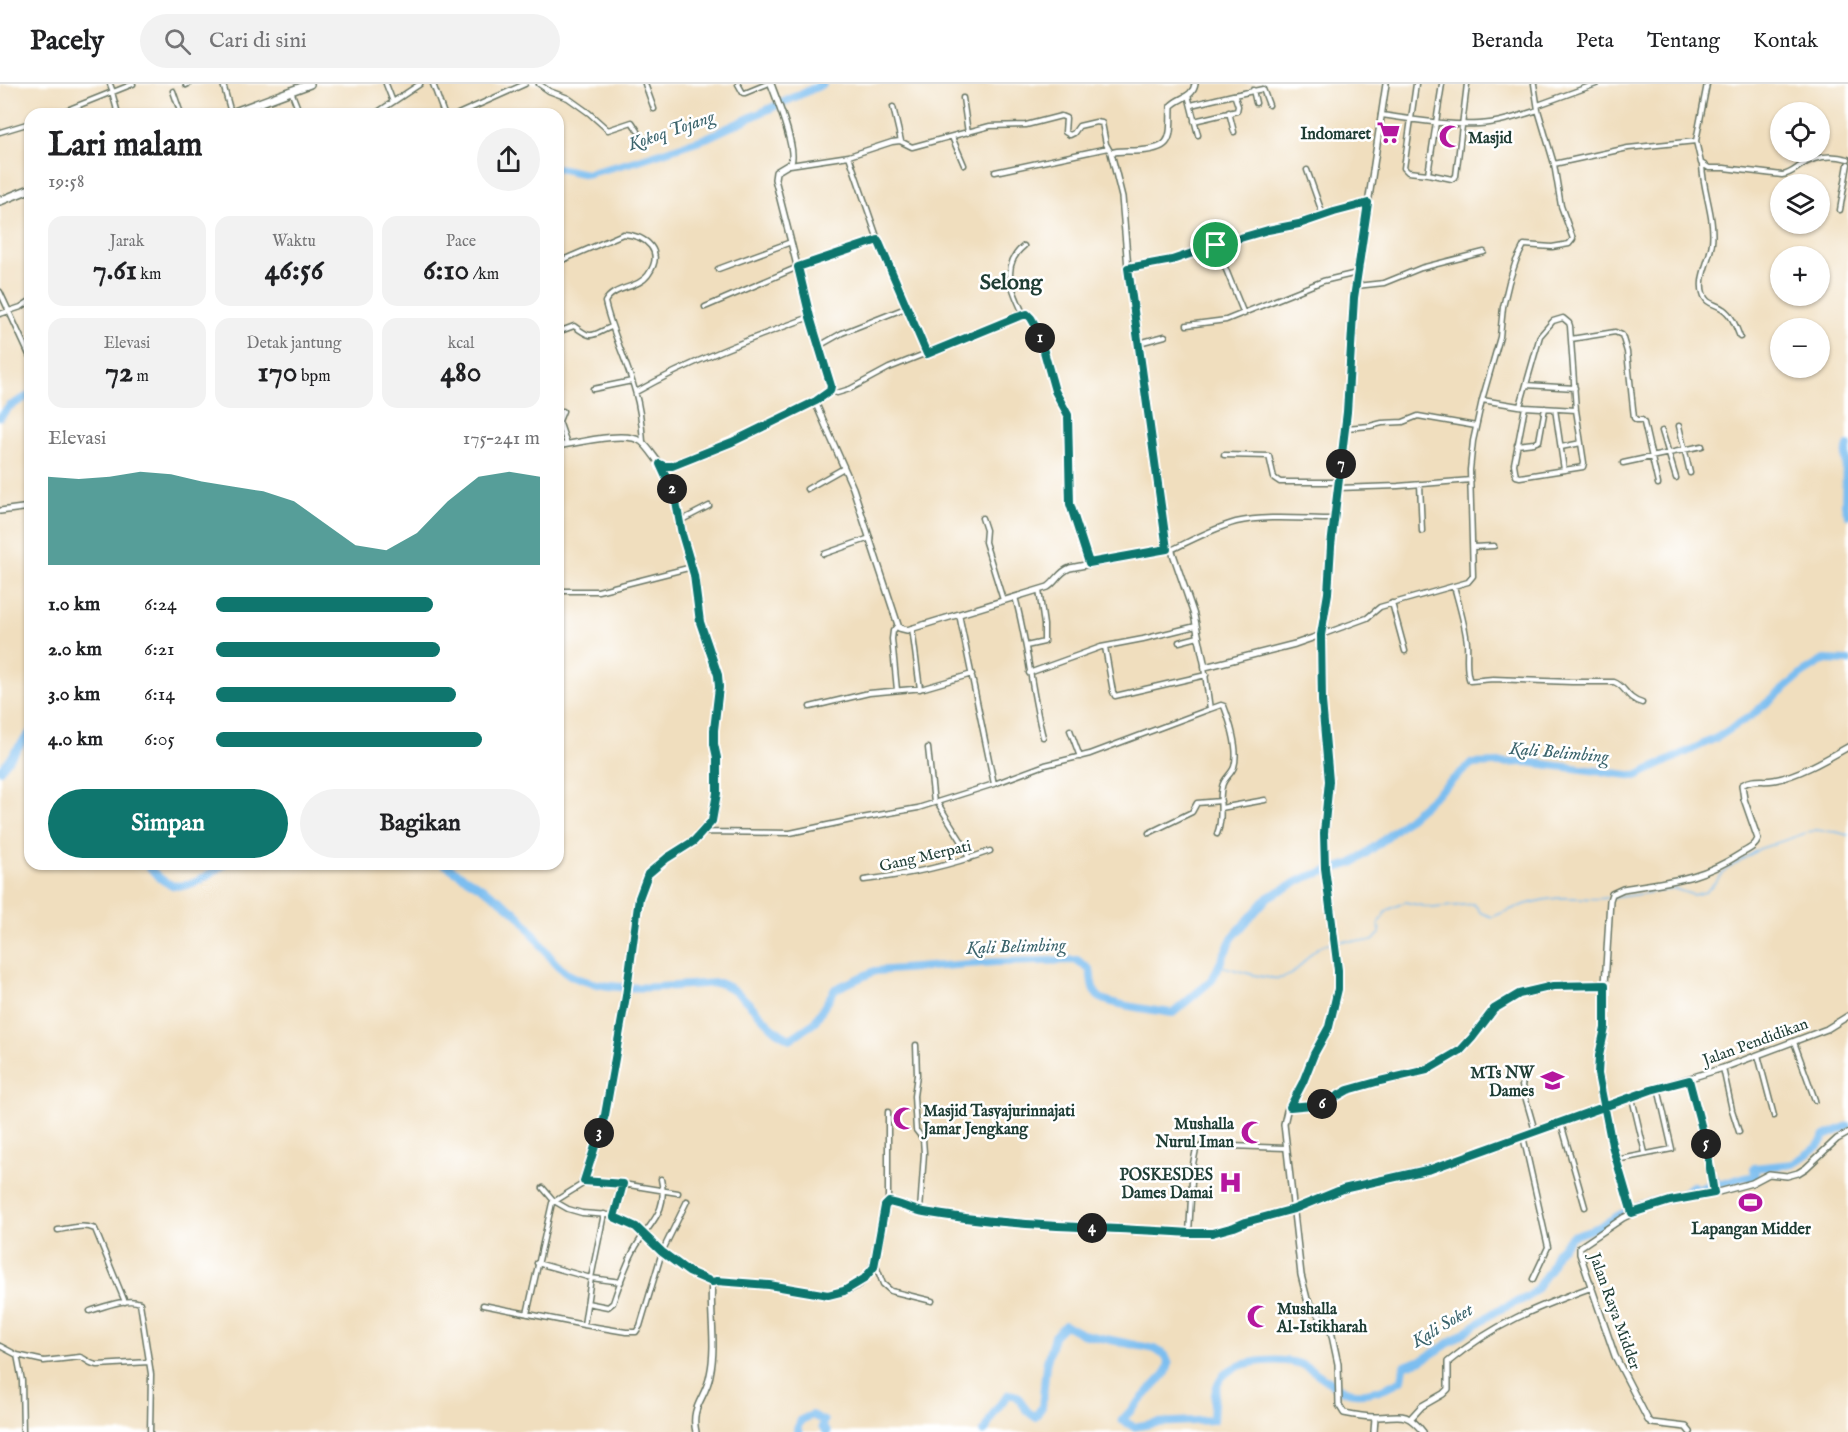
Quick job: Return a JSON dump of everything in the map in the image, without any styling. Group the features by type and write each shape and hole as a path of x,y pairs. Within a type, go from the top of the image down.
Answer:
{"main road":[{"path":"246,108 294,88 310,84"},
{"path":"0,201 24,191"}],"street":[{"path":"110,84 116,108"},
{"path":"72,108 133,84"},
{"path":"223,84 229,108"},
{"path":"386,84 393,102"},
{"path":"384,108 420,84"},
{"path":"433,84 442,108"},
{"path":"471,108 525,84"},
{"path":"539,84 549,91 568,98 606,129 612,130 634,123 638,131"},
{"path":"645,84 654,109"},
{"path":"738,84 743,93 770,85 783,116 793,154 789,165"},
{"path":"994,172 1109,150 1151,150 1168,141 1171,132 1171,106 1188,95 1194,89 1195,84"},
{"path":"1386,84 1356,286 1346,428 1334,519 1328,593 1321,635 1322,701 1329,781 1324,833 1325,869 1338,970 1338,989 1329,1027 1314,1054 1284,1124 1301,1275 1307,1299 1331,1330 1338,1364 1339,1407 1344,1413 1375,1418 1398,1415 1410,1419 1423,1432"},
{"path":"1416,84 1404,168 1408,172 1451,179 1455,177 1467,84"},
{"path":"1428,174 1442,84"},
{"path":"1204,666 1295,644 1367,618 1377,608 1468,582 1472,578 1471,459 1482,400 1500,337 1507,288 1522,247 1527,244 1562,246 1569,244 1573,239 1561,206 1554,164 1538,108 1534,84"},
{"path":"1381,115 1463,125 1482,124 1538,108 1596,84"},
{"path":"1707,84 1696,141 1712,224 1710,251 1702,281 1703,294 1709,303 1729,314 1740,337"},
{"path":"294,88 299,108"},
{"path":"1191,105 1261,88 1264,90 1269,105"},
{"path":"1253,90 1256,103"},
{"path":"173,91 179,108"},
{"path":"1188,95 1198,135"},
{"path":"1194,121 1238,109 1234,96"},
{"path":"963,98 968,133"},
{"path":"893,107 901,142"},
{"path":"1229,112 1234,132"},
{"path":"660,464 672,466 742,438 816,401 830,391 831,386 810,317 775,173 789,165 849,156 892,142 901,142 912,147 994,126 1026,126 1061,116 1066,118 1065,132 1070,135 1079,126 1101,123 1122,197 1128,268 1169,549 1178,564 1196,626 1210,709"},
{"path":"0,132 24,125"},
{"path":"952,137 964,165"},
{"path":"1554,164 1620,149 1696,141"},
{"path":"849,156 878,240 927,354"},
{"path":"1702,165 1709,168 1782,176 1791,173 1815,157 1838,156 1848,159"},
{"path":"1840,210 1846,188 1848,164"},
{"path":"1307,170 1323,215"},
{"path":"1128,268 1172,260 1216,245 1299,224 1368,203"},
{"path":"527,1314 550,1208 554,1201 579,1187 584,1181 605,1115 626,996 639,898 645,881 656,867 694,841 712,821 715,814 718,771 714,730 719,681 700,622 692,567 675,497 660,464 643,442 641,413 636,392 605,305 606,299 612,294 643,280 655,263 656,254 647,242 624,234 564,259"},
{"path":"705,307 798,267 878,240"},
{"path":"718,269 792,242"},
{"path":"1216,245 1244,314"},
{"path":"1024,246 1014,256 1010,277 1024,315"},
{"path":"1356,286 1384,283 1421,268 1484,252"},
{"path":"1187,325 1222,321 1323,281 1358,273"},
{"path":"0,292 24,344"},
{"path":"0,314 24,305"},
{"path":"818,346 842,333 908,307"},
{"path":"830,391 837,393 850,389 882,371 1029,315 1038,330 1055,391 1068,415 1070,504 1089,563"},
{"path":"636,392 670,373 737,343 810,317"},
{"path":"1563,318 1569,323 1583,467 1517,477 1514,464 1526,385 1538,341 1546,327 1556,319 1563,318"},
{"path":"564,330 574,326 590,336 611,327"},
{"path":"1571,339 1615,332 1622,335 1627,352 1634,418 1644,421 1658,484"},
{"path":"1139,343 1165,336"},
{"path":"593,389 632,381"},
{"path":"1526,385 1575,388"},
{"path":"1482,400 1576,410"},
{"path":"816,401 853,488 897,626 904,630 1039,590 1051,585 1059,573 1065,569 1169,549 1224,526 1244,521 1291,518 1334,519"},
{"path":"1518,445 1539,441 1545,408"},
{"path":"1555,409 1564,470"},
{"path":"1346,428 1403,422 1418,416 1476,426"},
{"path":"1679,426 1690,473"},
{"path":"1662,431 1676,478"},
{"path":"564,434 567,444"},
{"path":"564,445 626,437 643,442"},
{"path":"1561,447 1581,442"},
{"path":"1623,463 1702,446"},
{"path":"1224,455 1269,456 1274,478 1280,482 1338,485 1420,484 1471,480"},
{"path":"807,489 844,468"},
{"path":"1420,484 1422,531"},
{"path":"680,521 709,506"},
{"path":"0,512 24,508"},
{"path":"982,518 986,530 985,542 1003,601"},
{"path":"824,554 870,537"},
{"path":"1473,547 1494,546"},
{"path":"564,591 598,591 692,567"},
{"path":"1454,586 1467,642 1470,681 1499,679 1582,683 1614,682 1619,684 1632,700 1642,703"},
{"path":"1026,646 1044,642 1039,590"},
{"path":"1015,597 1043,737"},
{"path":"1392,603 1405,651"},
{"path":"959,614 994,784"},
{"path":"897,626 892,634 897,690"},
{"path":"1029,674 1105,647 1196,626"},
{"path":"912,628 920,689"},
{"path":"1179,642 1198,637"},
{"path":"1105,647 1115,696 1206,675"},
{"path":"810,707 855,695 920,689 972,674"},
{"path":"703,832 790,833 902,812 994,784 1045,765 1080,757 1221,705 1225,708 1236,756 1233,769 1222,785 1221,823 1217,834"},
{"path":"1070,730 1080,757"},
{"path":"1632,1213 1616,1160 1598,1074 1605,1028 1605,985 1612,894 1623,889 1696,876 1728,862 1755,845 1758,839 1742,792 1742,785 1761,780 1775,780 1800,771 1848,747"},
{"path":"928,748 936,803 962,842 969,859"},
{"path":"1221,808 1265,800"},
{"path":"1149,833 1192,812 1197,803 1221,801"},
{"name":"Gang Merpati","path":"864,880 908,874 969,859 990,851"},
{"path":"1290,1107 1323,1104 1348,1090 1427,1070 1461,1050 1494,1009 1519,994 1553,986 1605,985"},
{"name":"Jalan Pendidikan","path":"888,1202 920,1211 1033,1224 1212,1233 1294,1209 1350,1187 1447,1164 1658,1088 1724,1068 1827,1029 1848,1017"},
{"path":"1794,1042 1815,1100"},
{"path":"916,1045 915,1130 923,1139 924,1153 920,1211"},
{"path":"1758,1055 1774,1116"},
{"path":"1724,1068 1739,1132"},
{"path":"1524,1075 1522,1086 1535,1131"},
{"path":"1689,1080 1706,1144 1714,1193"},
{"path":"1616,1160 1672,1149 1658,1088"},
{"path":"1632,1098 1646,1153"},
{"path":"543,1188 554,1201 568,1209 604,1214 636,1227 662,1252 689,1272 712,1282 754,1283 828,1295 856,1286 871,1272 875,1263 880,1230 888,1202 888,1112"},
{"path":"1561,1123 1585,1207"},
{"name":"Jalan Raya Midder","path":"1689,1430 1652,1423 1648,1420 1619,1368 1580,1254 1580,1247 1632,1213 1670,1201 1752,1183 1769,1174 1788,1176 1798,1173 1837,1139 1848,1133"},
{"path":"1523,1136 1548,1247 1533,1279"},
{"path":"1189,1233 1196,1149 1204,1145 1287,1149"},
{"path":"587,1303 603,1307 611,1306 633,1251 659,1211 663,1198 661,1179"},
{"path":"584,1181 623,1184 678,1193"},
{"path":"614,1217 623,1184"},
{"path":"483,1305 584,1325 636,1332 640,1326 662,1252 687,1201"},
{"path":"584,1325 604,1214"},
{"path":"58,1230 85,1227 95,1229 125,1302"},
{"path":"537,1263 591,1278 621,1282"},
{"path":"875,1263 883,1284 891,1291 932,1301"},
{"path":"696,1432 694,1417 709,1382 712,1360 714,1331 712,1282"},
{"path":"1410,1419 1422,1406 1448,1389 1448,1362 1488,1332 1527,1312 1592,1287"},
{"path":"90,1311 137,1300 141,1304 151,1374 150,1432"},
{"path":"0,1346 17,1355 51,1361 80,1357 92,1365 149,1362"},
{"path":"17,1355 22,1382 22,1432"},
{"path":"1374,1432 1375,1418"}],"waterway":[{"name":"Kokoq Tojang","path":"564,169 586,174 636,161 706,138 823,84"},
{"name":"Kokoq Tojang","path":"0,417 10,406 24,398"},
{"name":"Kali Belimbing","path":"1848,446 1845,505 1848,515"},
{"name":"Kali Belimbing","path":"453,870 511,908 526,923 558,965 574,977 608,986 645,988 719,983 739,994 771,1026 790,1039 814,1023 835,989 875,971 996,962 1077,960 1090,970 1093,988 1096,994 1104,1000 1173,1013 1212,980 1232,938 1268,897 1307,877 1353,863 1381,842 1471,764 1527,762 1636,776 1718,737 1752,715 1803,673 1824,660 1848,661"},
{"name":"Kali Belimbing","path":"0,770 24,740"},
{"path":"1612,898 1675,889 1693,895 1706,892 1727,869 1759,849 1815,830 1848,835"},
{"name":"Kali Belimbing","path":"152,870 161,879 172,885 180,886 196,882 215,870"},
{"path":"1218,965 1268,978 1288,976 1321,946 1340,941 1373,941 1380,933 1379,922 1388,910 1405,902 1432,908 1474,904 1481,913 1492,917 1542,900 1607,898"},
{"name":"Kali Soket","path":"983,1432 995,1411 1009,1394 1017,1396 1027,1411 1035,1417 1042,1407 1046,1365 1054,1336 1065,1325 1082,1334 1155,1349 1165,1355 1169,1364 1166,1373 1122,1420 1134,1427 1156,1423 1213,1420 1217,1385 1220,1380 1230,1370 1251,1363 1288,1361 1307,1367 1348,1392 1366,1393 1385,1388 1402,1380 1404,1366 1422,1360 1496,1311 1528,1297 1550,1269 1556,1253 1572,1236 1599,1227 1637,1206 1685,1193 1693,1186 1695,1191 1710,1184 1711,1178 1714,1178 1718,1185 1745,1177 1751,1178 1755,1175 1754,1168 1793,1164 1817,1147 1825,1136 1848,1126"},
{"name":"Kali Soket","path":"799,1432 797,1429 801,1420 812,1415 824,1421 822,1426 827,1432"}],"place":[{"name":"Indomaret","path":"1389,133"},
{"name":"Masjid","path":"1450,137"},
{"name":"MTs NW Dames","path":"1552,1081"},
{"name":"Masjid Tasyajurinnajati Jamar Jengkang","path":"905,1119"},
{"name":"Mushalla Nurul Iman","path":"1252,1132"},
{"name":"POSKESDES Dames Damai","path":"1231,1183"},
{"name":"Lapangan Midder","path":"1751,1203"},
{"name":"Mushalla Al-Istikharah","path":"1259,1317"}],"district":[{"name":"Selong","path":"1011,281"}],"route":[{"path":"1216,245 1172,260 1128,268 1167,549 1089,563 1071,513 1068,415 1055,391 1045,350 1031,318 1027,314 1017,317 927,354 878,240 798,267 831,390 816,401 732,442 672,466 660,464 675,497 682,534 694,575 700,622 719,681 714,730 718,771 715,814 712,821 694,841 667,858 648,874 642,888 624,1014 605,1115 584,1181 623,1184 614,1217 636,1227 662,1252 696,1276 712,1282 754,1283 828,1295 844,1291 856,1286 874,1267 887,1202 942,1215 1033,1224 1212,1233 1294,1209 1343,1189 1447,1164 1510,1140 1604,1108 1632,1098 1645,1092 1689,1080 1706,1144 1714,1193 1670,1201 1632,1213 1612,1145 1604,1108 1598,1074 1606,1018 1605,985 1553,986 1519,994 1494,1009 1461,1050 1427,1070 1348,1090 1323,1104 1290,1107 1329,1027 1338,989 1338,970 1325,868 1324,833 1329,781 1328,747 1323,721 1321,635 1328,593 1331,546 1347,412 1354,298 1368,203 1299,224 1216,245"}]}
